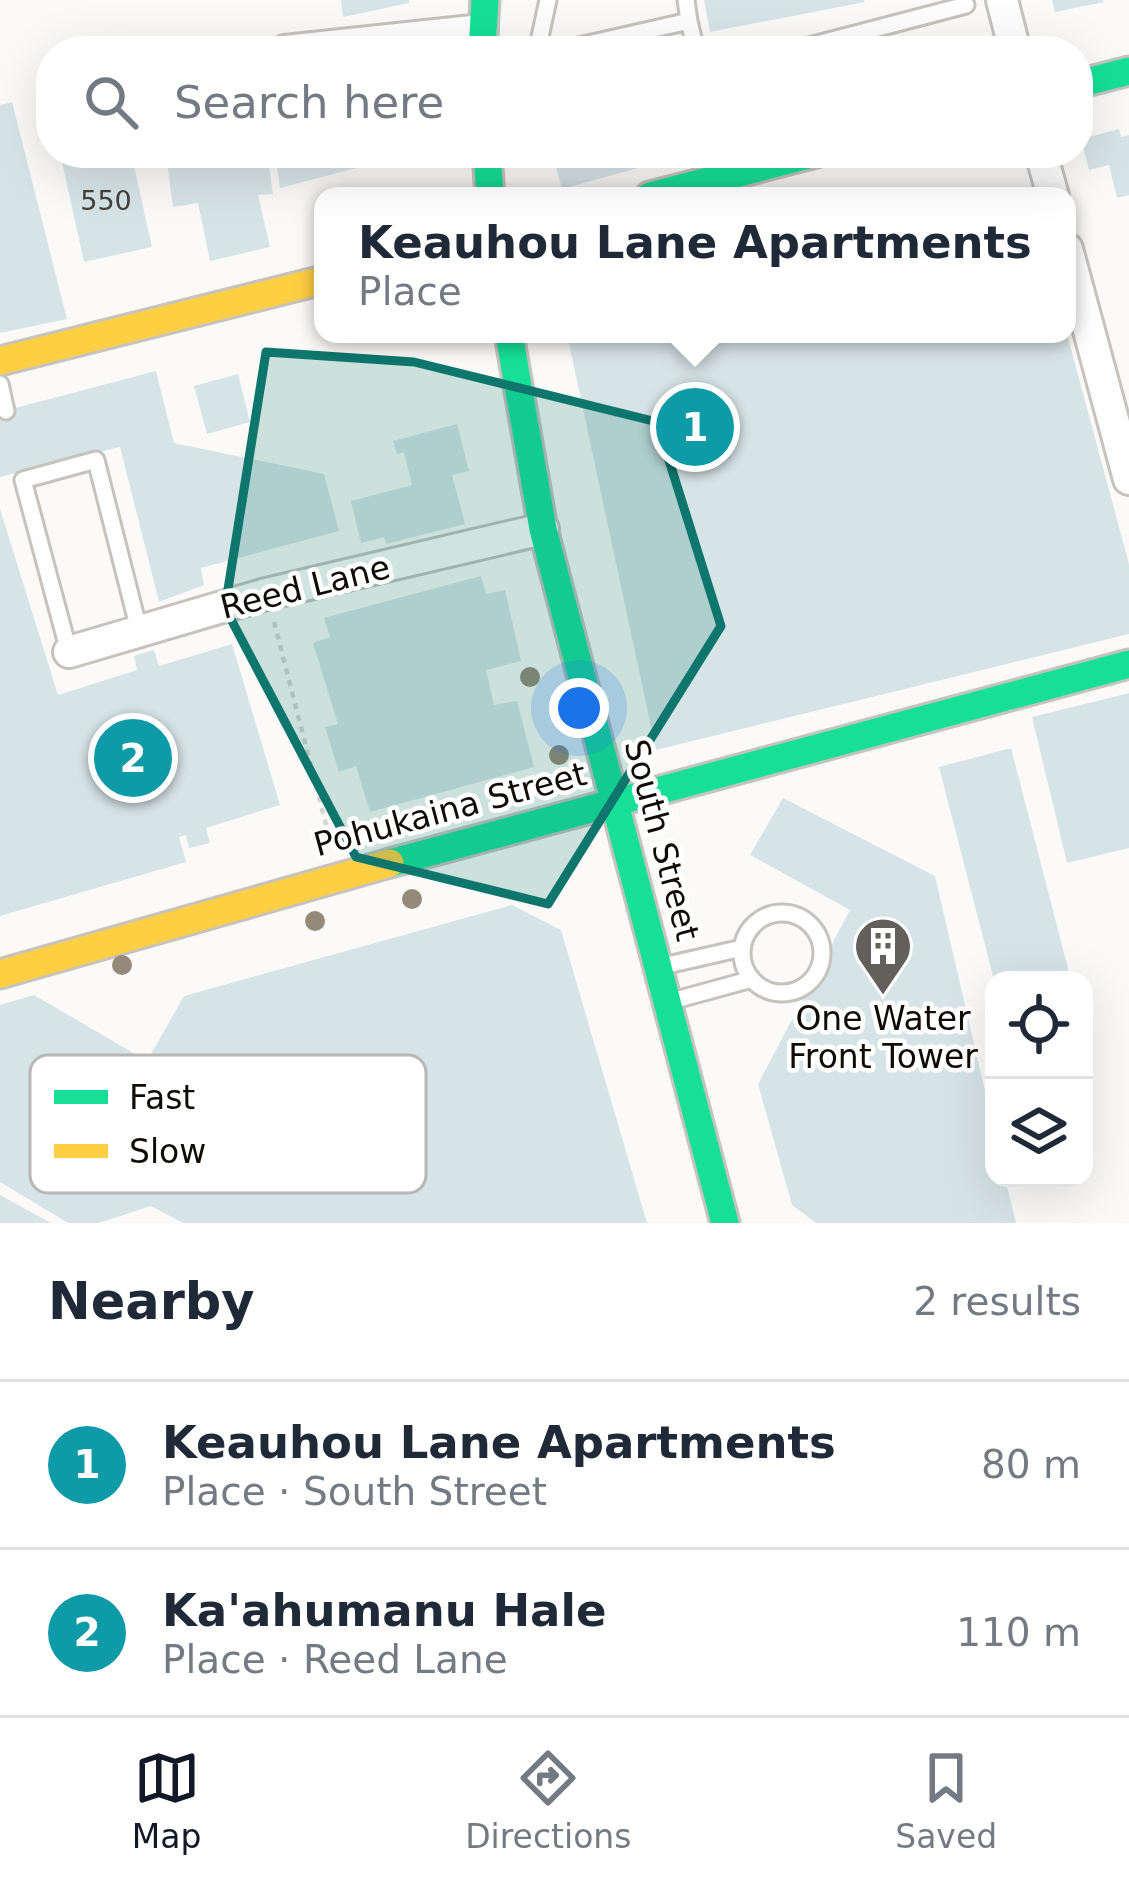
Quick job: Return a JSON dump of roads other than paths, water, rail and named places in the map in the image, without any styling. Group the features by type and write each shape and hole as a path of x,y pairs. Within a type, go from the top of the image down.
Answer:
{"street":[{"path":"1003,0 1011,36"},
{"path":"409,36 483,27"},
{"path":"1093,80 1129,71"},
{"path":"685,187 758,168"},
{"path":"0,361 314,282"},
{"path":"1076,282 1129,479"},
{"name":"South Street","path":"511,343 543,529 725,1223"},
{"name":"Reed Lane","path":"68,652 266,594 543,529"},
{"name":"Pohukaina Street","path":"0,974 340,876 1129,664"}],"lane":[{"path":"540,36 548,0"},
{"path":"686,0 692,36"},
{"path":"847,36 966,5"},
{"path":"623,36 689,21"},
{"path":"0,384 6,411"},
{"path":"68,652 22,476 96,460 139,630"},
{"path":"669,1002 752,979 778,993 804,987 820,964 819,937 801,917 773,913 752,927 742,948 752,979"},
{"path":"659,966 742,948"}],"place":[{"name":"Keauhou Lane Apartments","path":"695,427"},
{"name":"Ka'ahumanu Hale","path":"133,758"},
{"name":"One Water Front Tower","path":"883,997"}]}
